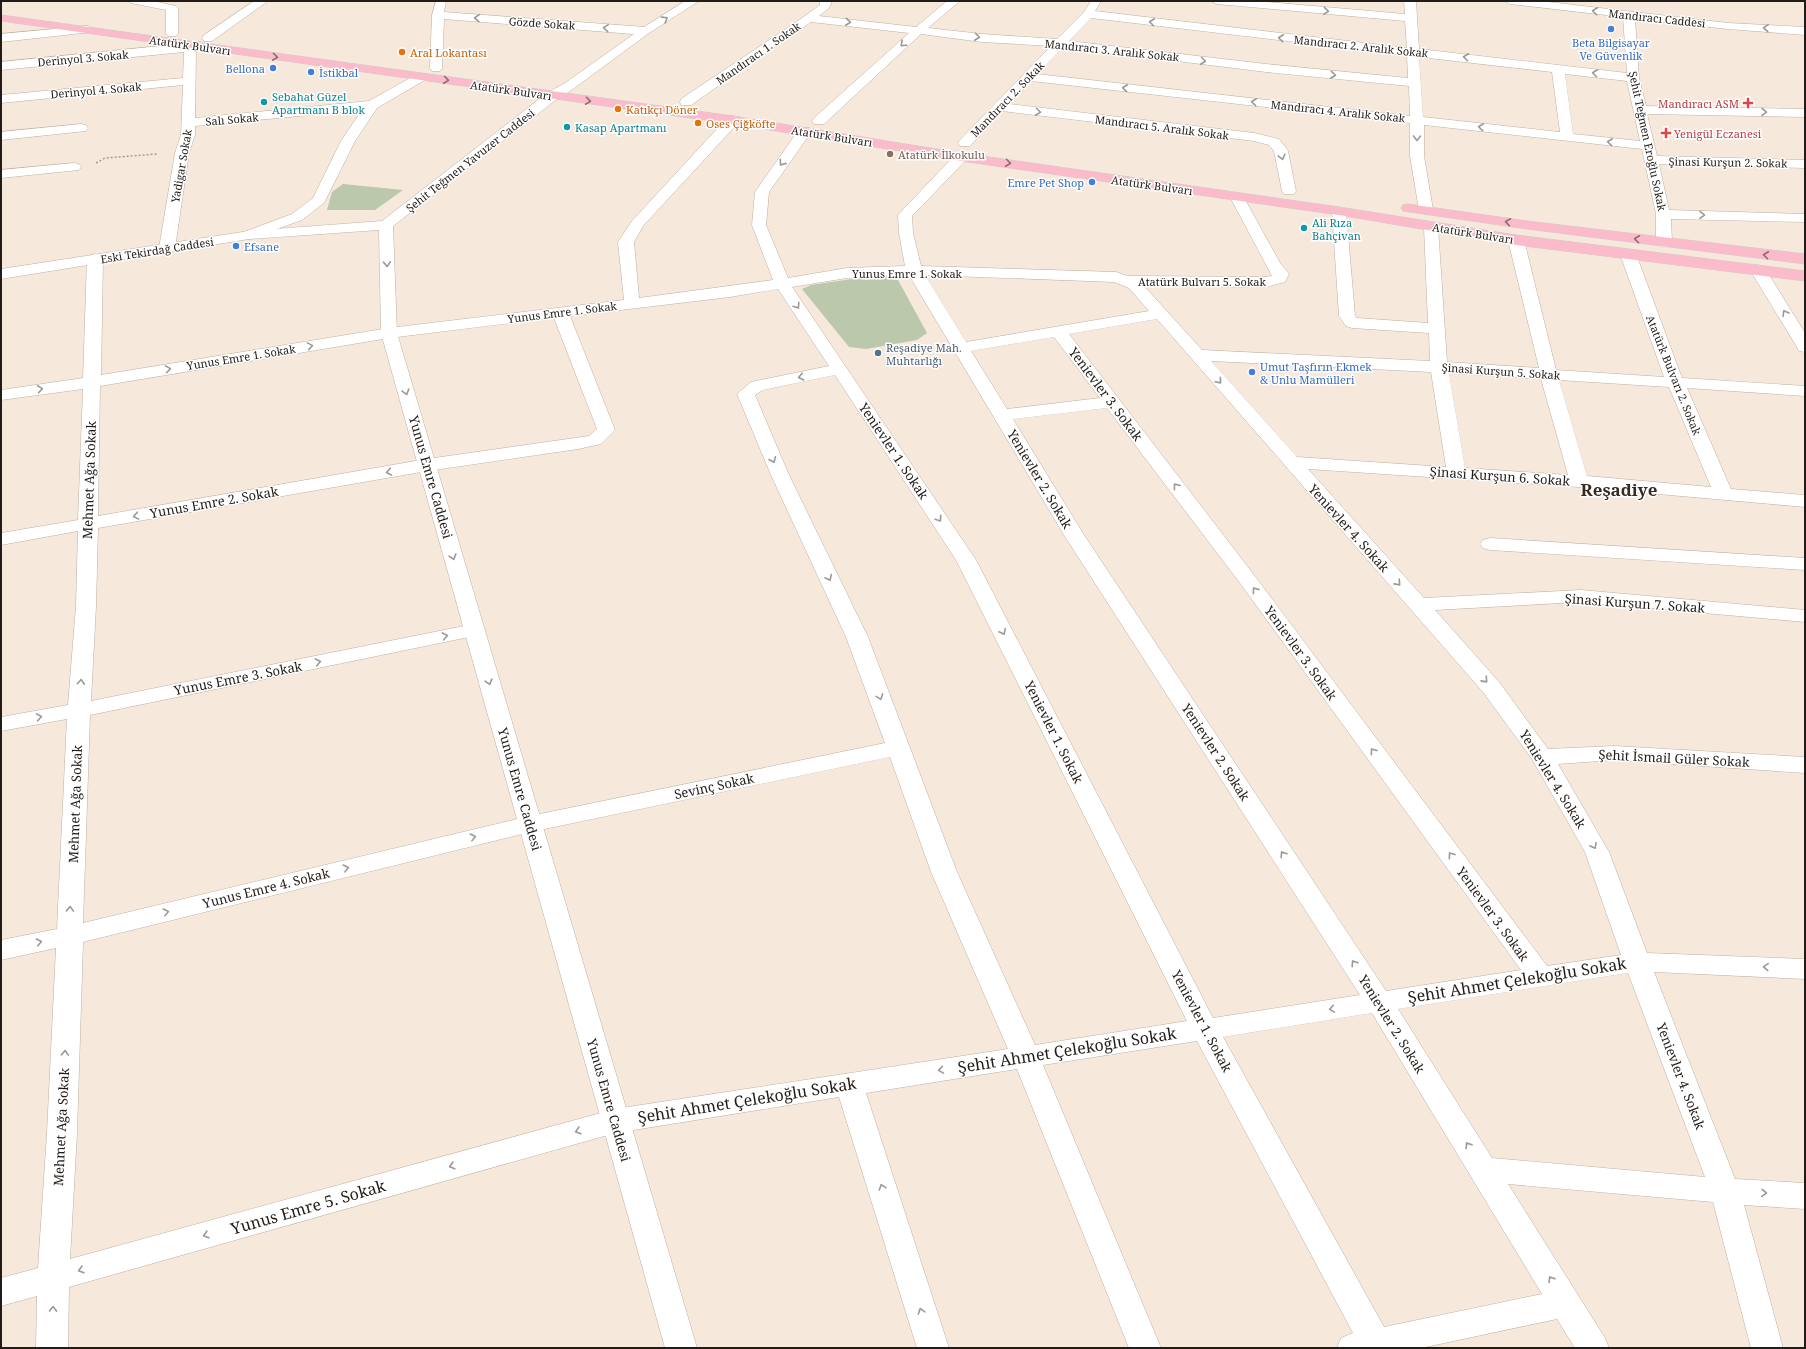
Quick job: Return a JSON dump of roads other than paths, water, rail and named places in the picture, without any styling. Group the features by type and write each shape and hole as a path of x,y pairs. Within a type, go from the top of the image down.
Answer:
{"main road":[{"name":"Atatürk Bulvarı","path":"1,10 172,34 200,44 552,96 733,120 812,126 850,126"},
{"name":"Atatürk Bulvarı","path":"1,18 200,44 436,68 686,102 812,126 958,147 1237,197 1339,211 1516,240 1805,276"},
{"name":"Atatürk Bulvarı","path":"958,147 980,145"},
{"path":"1274,188 1304,193"},
{"name":"Atatürk Bulvarı","path":"1396,206 1527,225 1805,259"}],"street":[{"path":"135,1 172,8 172,34"},
{"path":"200,44 244,12 262,1"},
{"path":"436,68 438,15 441,1"},
{"name":"Şehit Teğmen Yavuzer Caddesi","path":"386,225 552,96 569,86 645,31 693,1"},
{"name":"Mandıracı 1. Sokak","path":"686,102 809,18 825,6 826,1"},
{"name":"Yenievler 1. Sokak","path":"954,1 919,30 812,126 762,192 759,225 782,283 966,560 1205,1029 1369,1346"},
{"name":"Mandıracı 2. Sokak","path":"958,147 1060,44 1088,14 1097,1"},
{"path":"1217,1 1411,18"},
{"path":"1410,1 1418,120 1417,156 1426,210"},
{"name":"Mandıracı Caddesi","path":"1510,1 1629,15 1805,31"},
{"name":"Mandıracı 2. Aralık Sokak","path":"1088,14 1269,37 1414,51 1633,78"},
{"name":"Gözde Sokak","path":"438,15 645,31"},
{"name":"Şehit Teğmen Eroğlu Sokak","path":"1629,15 1633,78 1663,214 1664,242"},
{"name":"Mandıracı 3. Aralık Sokak","path":"809,18 982,38 1060,44 1266,68 1416,83"},
{"path":"1,38 88,30"},
{"name":"Derinyol 3. Sokak","path":"1,66 200,44"},
{"name":"Yadigar Sokak","path":"167,248 182,153 188,135 190,81 200,44"},
{"path":"1558,69 1567,137"},
{"path":"249,235 297,217 319,200 348,141 372,105 420,77"},
{"name":"Mandıracı 4. Aralık Sokak","path":"1028,77 1649,146"},
{"name":"Derinyol 4. Sokak","path":"1,99 190,81"},
{"name":"Salı Sokak","path":"188,123 372,105"},
{"name":"Mandıracı 5. Aralık Sokak","path":"999,107 1254,137 1274,142 1281,151 1289,191"},
{"path":"1641,110 1805,113"},
{"path":"632,304 626,242 637,224 733,120"},
{"path":"1,136 81,128"},
{"name":"Yenievler 2. Sokak","path":"958,147 905,215 906,233 914,270 1074,535 1379,1002 1593,1348"},
{"name":"Şinasi Kurşun 2. Sokak","path":"1652,160 1805,164"},
{"path":"1,174 74,167"},
{"name":"Atatürk Bulvarı 5. Sokak","path":"1126,281 1266,282 1279,279 1281,274 1273,265 1237,197"},
{"path":"1339,211 1347,316 1352,323 1437,330"},
{"path":"1663,214 1805,218"},
{"name":"Eski Tekirdağ Caddesi","path":"1,274 249,235 386,225"},
{"name":"Yunus Emre Caddesi","path":"386,225 389,333 681,1348"},
{"path":"1431,227 1439,367 1456,473"},
{"path":"1516,240 1549,375 1579,481"},
{"name":"Atatürk Bulvarı 2. Sokak","path":"1628,254 1675,382 1724,494"},
{"name":"Mehmet Ağa Sokak","path":"52,1348 53,1278 62,1133 79,710 86,606 95,259"},
{"name":"Yunus Emre 1. Sokak","path":"1,395 92,382 389,333 730,292 847,273 914,270 1116,278 1126,281"},
{"path":"1758,270 1805,347"},
{"name":"Yenievler 4. Sokak","path":"1126,281 1135,285 1491,687 1542,757 1597,852 1637,962 1725,1191 1767,1348"},
{"name":"Yunus Emre 2. Sokak","path":"1,539 427,465 578,444 595,440 606,430 560,312"},
{"path":"961,348 1160,314"},
{"name":"Yenievler 3. Sokak","path":"1058,331 1251,585 1540,977"},
{"name":"Şinasi Kurşun 5. Sokak","path":"1196,354 1439,367 1805,390"},
{"path":"839,369 757,386 746,394 780,475 858,637 944,872 1026,1057 1145,1348"},
{"path":"1002,415 1112,402"},
{"name":"Şinasi Kurşun 6. Sokak","path":"1291,462 1579,481 1805,501"},
{"path":"1490,544 1805,564"},
{"name":"Şinasi Kurşun 7. Sokak","path":"1418,605 1581,596 1805,616"},
{"name":"Yunus Emre 3. Sokak","path":"1,724 79,710 474,630"},
{"name":"Sevinç Sokak","path":"530,824 898,748"},
{"name":"Şehit İsmail Güler Sokak","path":"1542,757 1614,753 1805,764"},
{"name":"Yunus Emre 4. Sokak","path":"1,950 69,936 530,824"},
{"name":"Şehit Ahmet Çelekoğlu Sokak","path":"615,1121 1637,962 1805,969"},
{"path":"849,1084 933,1348"},
{"name":"Yunus Emre 5. Sokak","path":"1,1292 615,1121"},
{"path":"1484,1170 1725,1191 1805,1196"},
{"path":"1369,1346 1565,1303"}],"place":[{"name":"Beta Bilgisayar Ve Güvenlik","path":"1611,29"},
{"name":"Aral Lokantası","path":"402,52"},
{"name":"Bellona","path":"273,68"},
{"name":"İstikbal","path":"311,72"},
{"name":"Sebahat Güzel Apartmanı B blok","path":"264,102"},
{"name":"Mandıracı ASM","path":"1748,103"},
{"name":"Katıkçı Döner","path":"618,109"},
{"name":"Oses Çiğköfte","path":"698,123"},
{"name":"Kasap Apartmanı","path":"567,127"},
{"name":"Yenigül Eczanesi","path":"1666,133"},
{"name":"Atatürk İlkokulu","path":"890,154"},
{"name":"Emre Pet Shop","path":"1092,182"},
{"name":"Ali Rıza Bahçivan","path":"1304,228"},
{"name":"Efsane","path":"236,246"},
{"name":"Reşadiye Mah. Muhtarlığı","path":"878,353"},
{"name":"Umut Taşfırın Ekmek & Unlu Mamülleri","path":"1252,372"}],"district":[{"name":"Reşadiye","path":"1619,489"}]}
